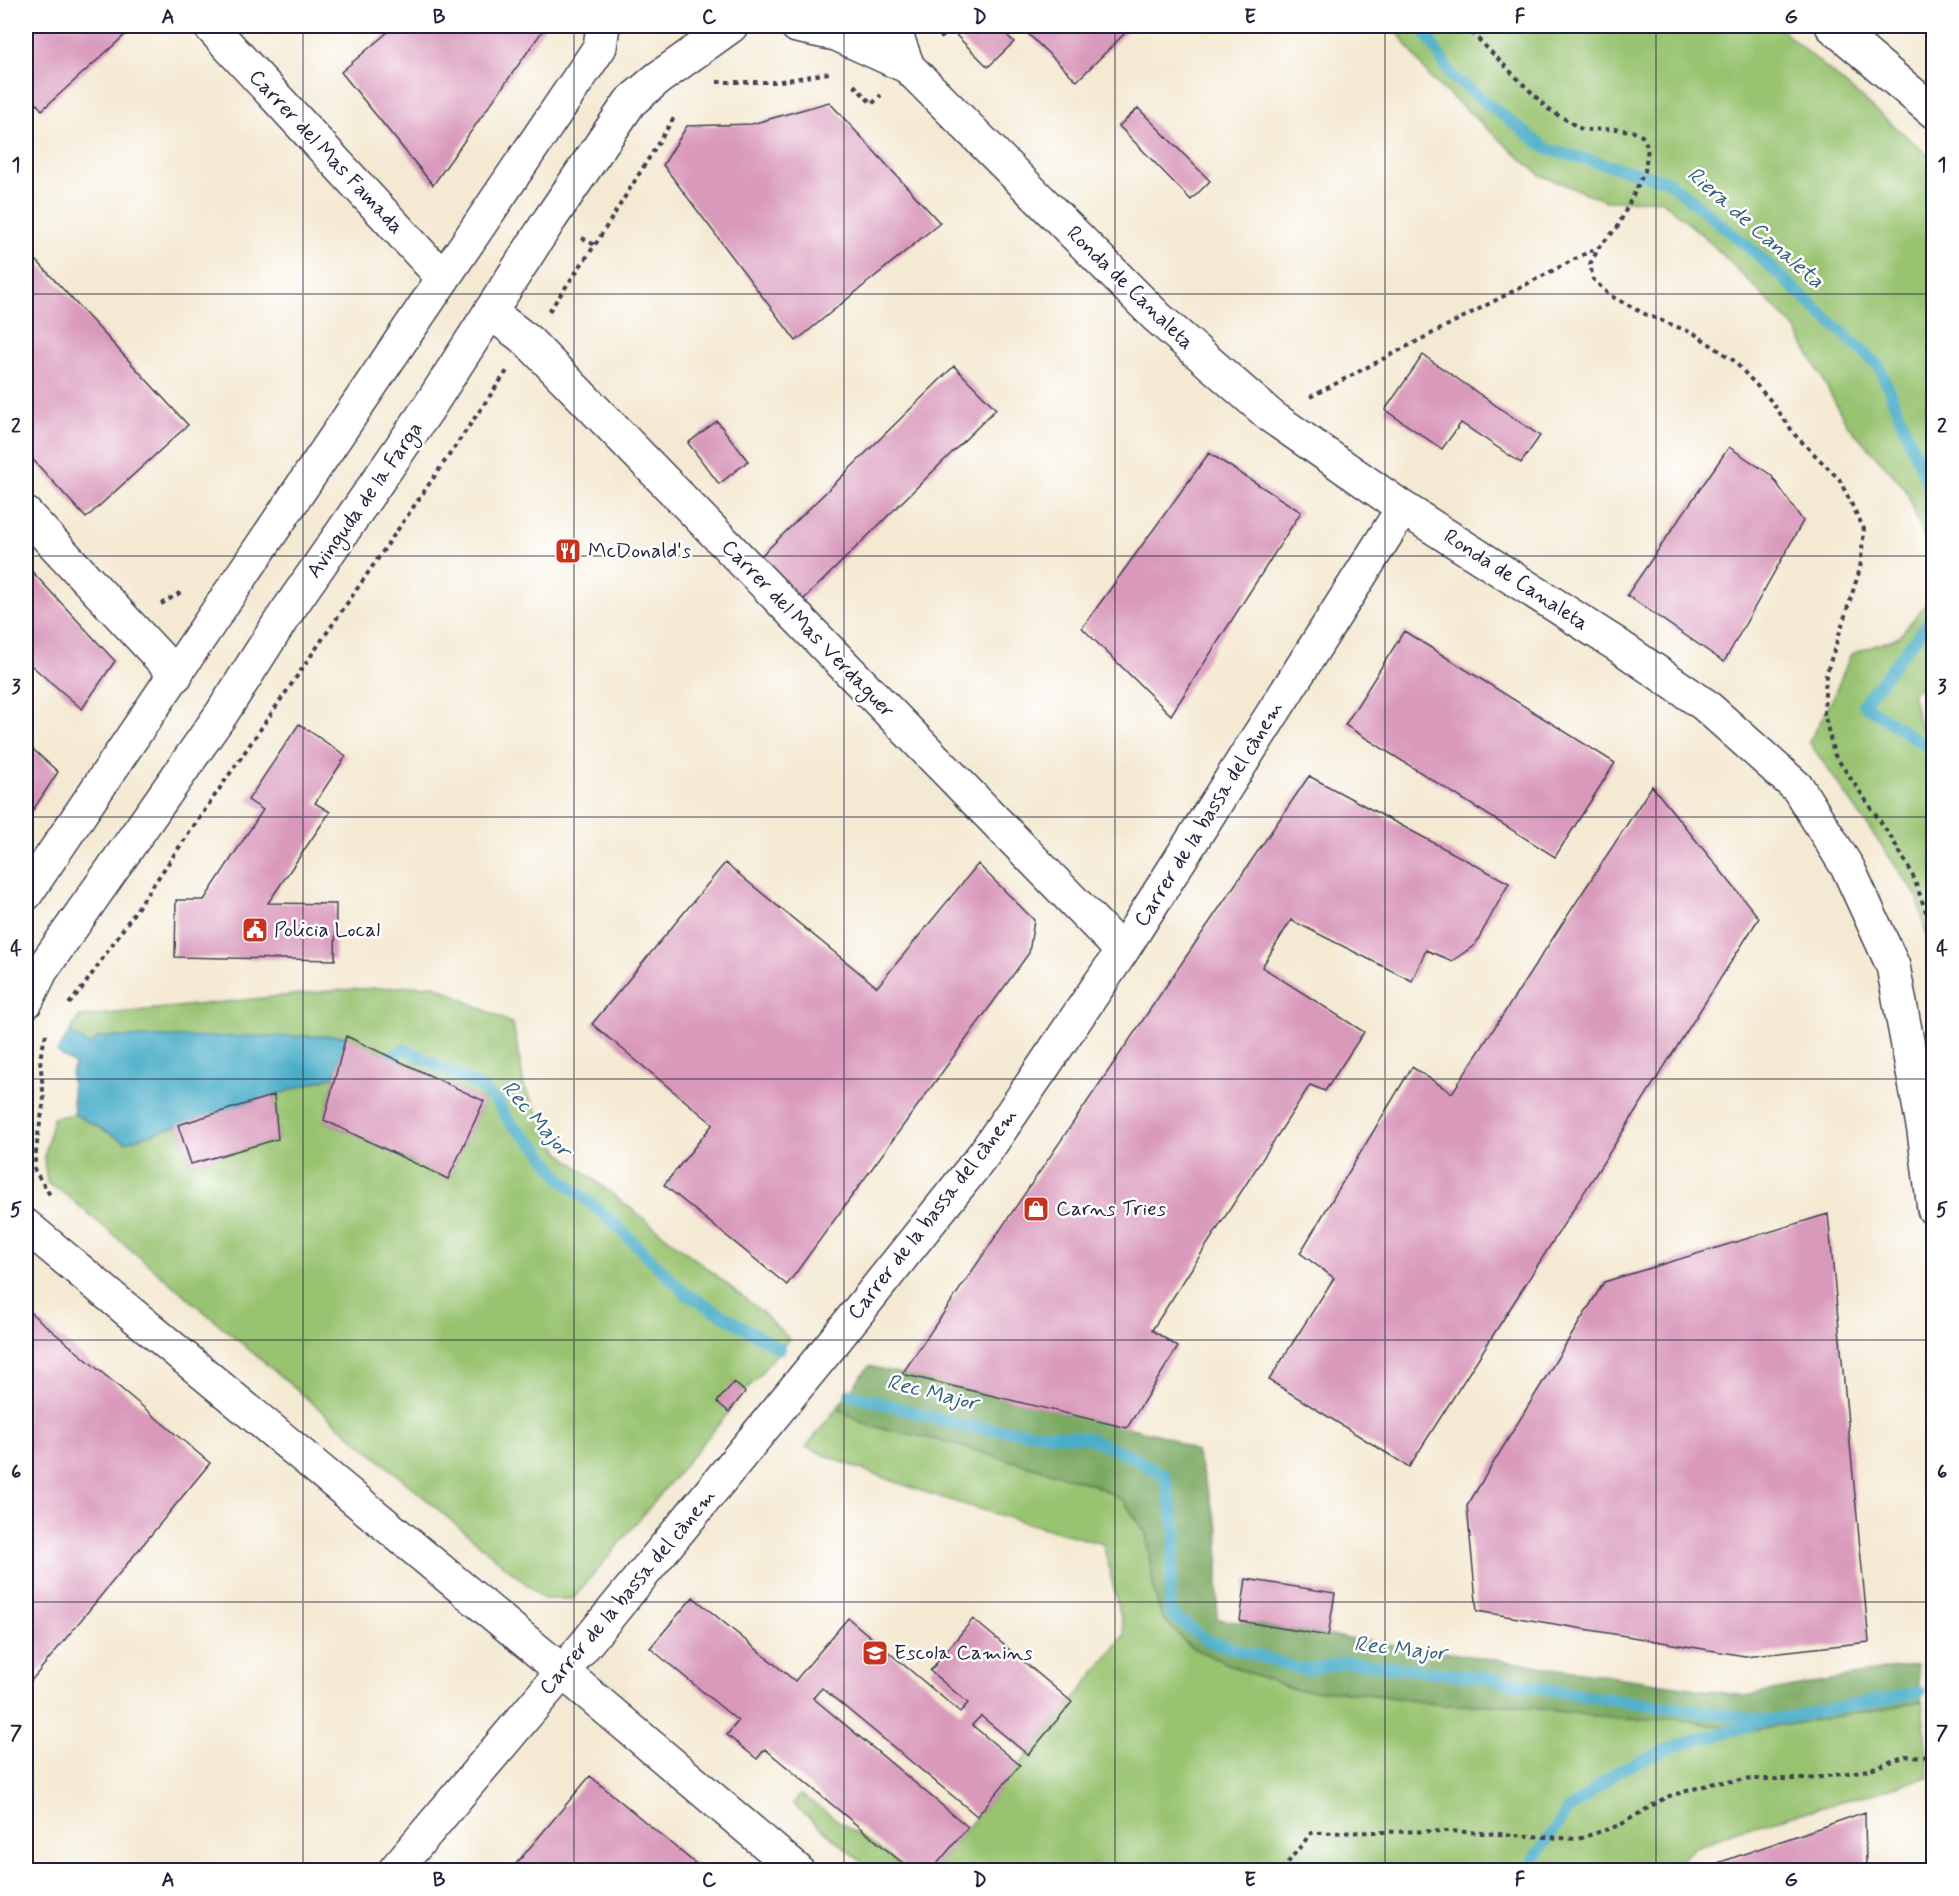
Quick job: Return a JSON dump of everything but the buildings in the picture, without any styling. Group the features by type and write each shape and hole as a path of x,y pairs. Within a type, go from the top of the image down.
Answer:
{"street":[{"name":"Carrer del Mas Famada","path":"210,26 442,278"},
{"path":"26,894 600,47 603,26"},
{"name":"Avinguda de la Farga","path":"26,1002 41,971 222,713 282,619 427,410 550,219 630,102 657,79 732,26"},
{"name":"Ronda de Canaleta","path":"797,26 836,34 908,67 1156,317 1272,417 1403,508 1616,644 1705,705 1798,788 1849,870 1893,966 1924,1131 1934,1209"},
{"name":"Ronda de Canaleta","path":"893,26 908,67"},
{"path":"1832,26 1934,112"},
{"name":"Carrer del Mas Verdaguer","path":"490,312 528,341 1122,951"},
{"name":"Carrer de la bassa del cànem","path":"395,1870 563,1672 836,1339 984,1154 1122,951 1403,508"},
{"path":"26,514 176,675"},
{"path":"34,1214 563,1672 797,1870"}],"path":[{"path":"848,79 872,104 908,67 943,36 933,26"},
{"path":"1465,26 1548,109 1583,130 1615,129 1632,131 1642,136 1647,147 1644,171 1617,228 1600,246 1590,264 1593,279 1609,295 1647,315 1695,334 1733,360 1772,402 1795,435 1839,479 1864,529 1860,569 1826,675 1824,713 1834,754 1891,837 1912,873 1934,934"},
{"path":"707,82 775,82 840,71"},
{"path":"62,1012 83,987 595,245 677,113"},
{"path":"1272,417 1600,246"},
{"path":"34,1214 50,1195 34,1169 44,1101 40,1058 47,1030"},
{"path":"1282,1870 1311,1833 1450,1831 1578,1839 1620,1825 1666,1797 1714,1783 1753,1779 1808,1779 1868,1770 1906,1756 1934,1757"}],"green space":[{"path":"1393,26 1777,26 1933,159 1933,561 1905,488 1846,423 1795,328 1708,240 1661,200 1606,201 1540,175 1431,79"},
{"path":"1933,595 1933,678 1912,693 1921,729 1933,738 1933,966 1918,898 1809,742 1832,700 1851,654 1899,637"},
{"path":"434,985 513,1024 524,1086 559,1152 761,1311 789,1339 745,1392 734,1382 729,1412 573,1599 544,1599 65,1194 47,1183 44,1158 53,1118 74,1114 126,1142 178,1125 191,1164 278,1139 274,1095 335,1076 324,1120 448,1179 484,1101 346,1036 91,1046 70,1032 79,1017 340,990"},
{"path":"869,1366 1168,1437 1196,1452 1219,1530 1217,1619 1745,1696 1916,1664 1922,1702 1751,1731 1677,1719 1620,1719 1508,1705 1443,1705 1354,1692 1297,1690 1239,1669 1190,1647 1162,1617 1154,1591 1146,1533 1123,1500 1094,1485 1026,1465 938,1440 867,1425 837,1408"},
{"path":"837,1408 867,1425 938,1440 1026,1465 1094,1485 1123,1500 1146,1533 1154,1591 1162,1617 1190,1647 1239,1669 1297,1690 1354,1692 1443,1705 1508,1705 1620,1719 1677,1719 1751,1731 1922,1702 1929,1777 1734,1832 1696,1847 1668,1870 1103,1870 1094,1864 1088,1870 932,1870 1072,1702 1125,1634 1103,1544 990,1513 916,1489 806,1447"},
{"path":"800,1794 909,1870 871,1870 793,1804"}],"water":[{"path":"70,1032 91,1046 98,1037 346,1036 335,1076 126,1142 74,1114 71,1073 75,1065 57,1052"}],"waterway":[{"name":"Riera de Canaleta","path":"1421,26 1453,77 1547,149 1668,181 1753,251 1879,366 1934,499"},
{"name":"Riera de Canaleta","path":"1934,615 1863,704 1934,751"},
{"name":"Rec Major","path":"391,1057 405,1049 480,1087 498,1103 509,1122 538,1148 560,1178 613,1222 685,1293 780,1349"},
{"name":"Rec Major","path":"850,1394 962,1426 1088,1438 1129,1455 1165,1476 1176,1533 1171,1575 1170,1613 1206,1640 1305,1670 1349,1662 1486,1678 1586,1696 1770,1721 1920,1692"},
{"path":"1527,1870 1566,1812 1616,1772 1672,1747 1763,1722"}],"place":[{"name":"McDonald's","path":"568,551"},
{"name":"Policia Local","path":"255,930"},
{"name":"Carns Tries","path":"1036,1209"},
{"name":"Escola Camins","path":"875,1653"}]}
